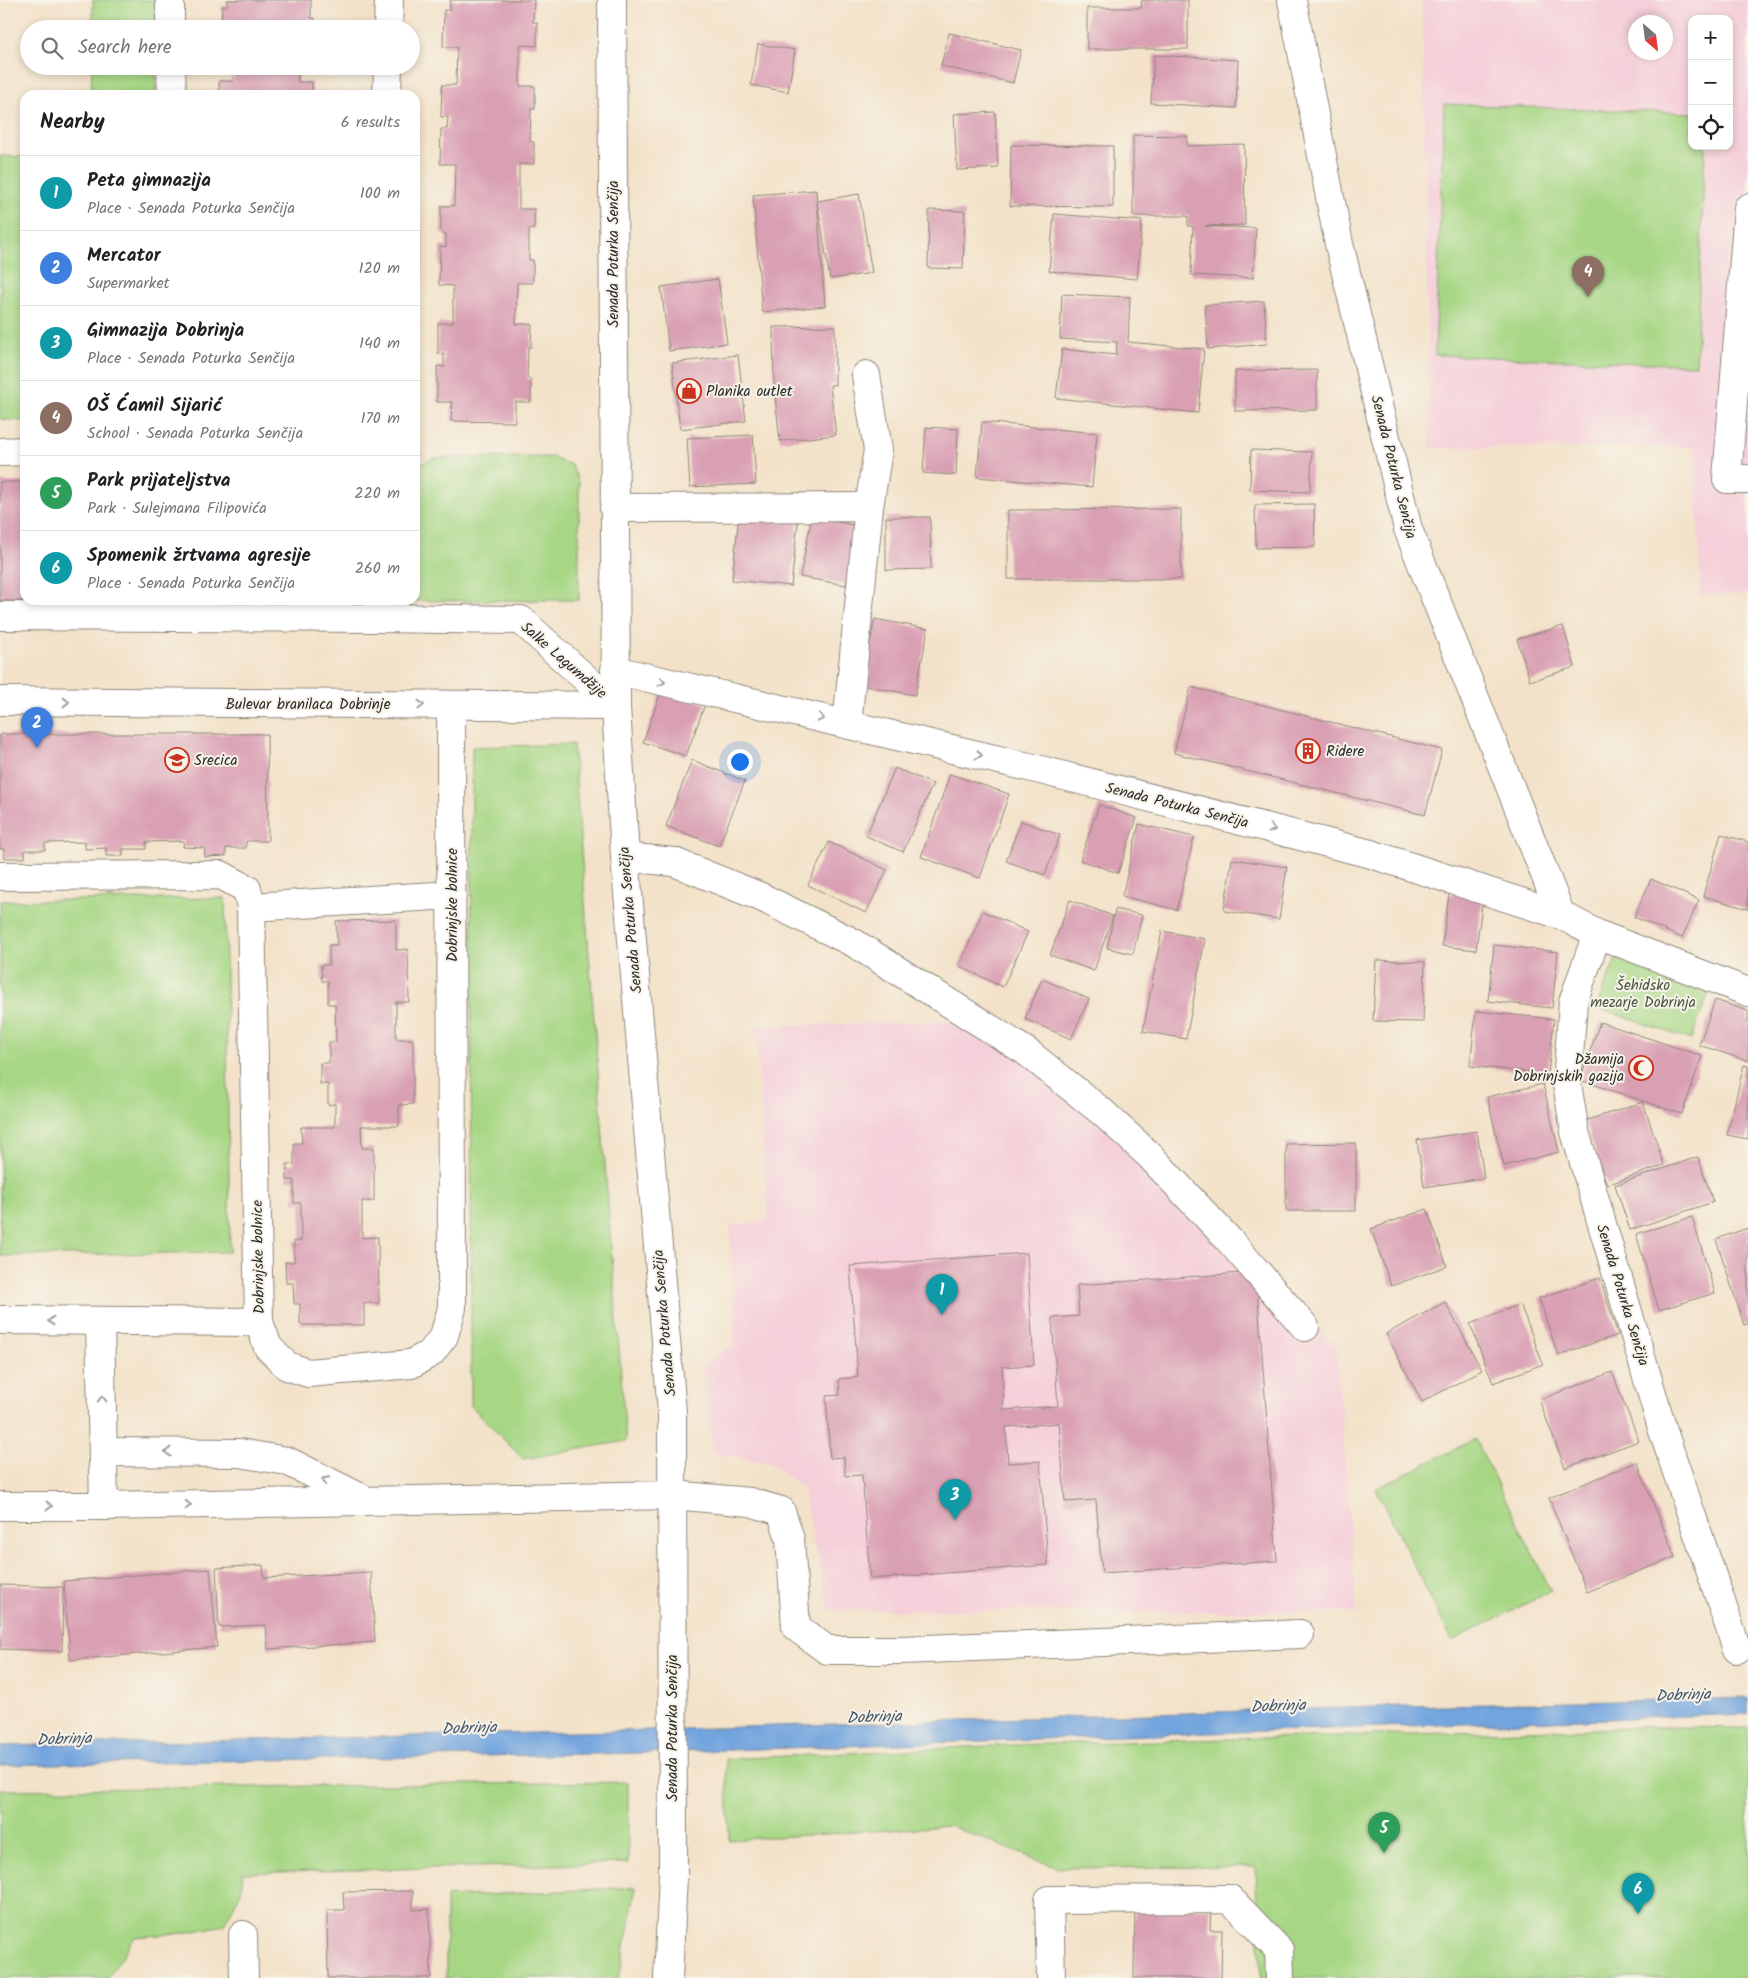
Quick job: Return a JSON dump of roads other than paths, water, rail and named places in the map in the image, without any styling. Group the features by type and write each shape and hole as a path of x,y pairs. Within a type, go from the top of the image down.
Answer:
{"street":[{"path":"170,0 170,20"},
{"path":"388,20 389,0"},
{"name":"Senada Poturka Senčija","path":"612,0 616,706 625,857 672,1412 673,1843 668,1978"},
{"name":"Senada Poturka Senčija","path":"1292,0 1339,244 1408,530 1561,915"},
{"path":"171,75 172,90"},
{"path":"387,90 388,75"},
{"path":"1748,208 1727,479 1748,479"},
{"path":"847,724 870,507 878,450 866,375"},
{"path":"0,452 20,451"},
{"path":"614,508 870,507"},
{"path":"0,616 182,608 378,609"},
{"name":"Salke Lagumdžije","path":"378,609 521,620 616,706"},
{"name":"Senada Poturka Senčija","path":"615,670 1030,767 1371,854 1561,915 1597,934 1748,992"},
{"name":"Bulevar branilaca Dobrinje","path":"0,701 616,706"},
{"name":"Dobrinjske bolnice","path":"0,876 221,875 247,889 252,907 259,1322 268,1347 287,1366 308,1373 410,1364 431,1353 444,1336 452,1308 451,705"},
{"path":"625,857 674,862 761,897 854,943 1027,1052 1102,1112 1149,1155 1229,1240 1306,1327"},
{"path":"252,907 452,895"},
{"name":"Senada Poturka Senčija","path":"1597,934 1573,1002 1567,1084 1575,1132 1663,1431 1737,1649"},
{"path":"0,1320 259,1322"},
{"path":"100,1321 104,1506"},
{"path":"103,1452 240,1453 287,1460 368,1502"},
{"path":"0,1506 368,1502 673,1495 750,1502 781,1512 790,1539 796,1627 826,1650 902,1650 1300,1634"},
{"path":"1051,1978 1050,1900 1230,1899 1279,1950 1280,1978"},
{"path":"243,1935 244,1978"}],"water":[{"name":"Dobrinja","path":"1748,1698 1748,1714 643,1753 0,1765 0,1746 617,1731 1404,1706"}],"place":[{"name":"OŠ Ćamil Sijarić","path":"1588,297"},
{"name":"Planika outlet","path":"689,391"},
{"name":"Mercator","path":"37,748"},
{"name":"Ridere","path":"1308,751"},
{"name":"Srecica","path":"177,760"},
{"name":"Džamija Dobrinjskih gazija","path":"1641,1068"},
{"name":"Peta gimnazija","path":"942,1315"},
{"name":"Gimnazija Dobrinja","path":"955,1520"},
{"name":"Park prijateljstva","path":"1384,1853"},
{"name":"Spomenik žrtvama agresije","path":"1638,1914"}],"park label":[{"name":"Šehidsko mezarje Dobrinja","path":"1643,994"}]}
